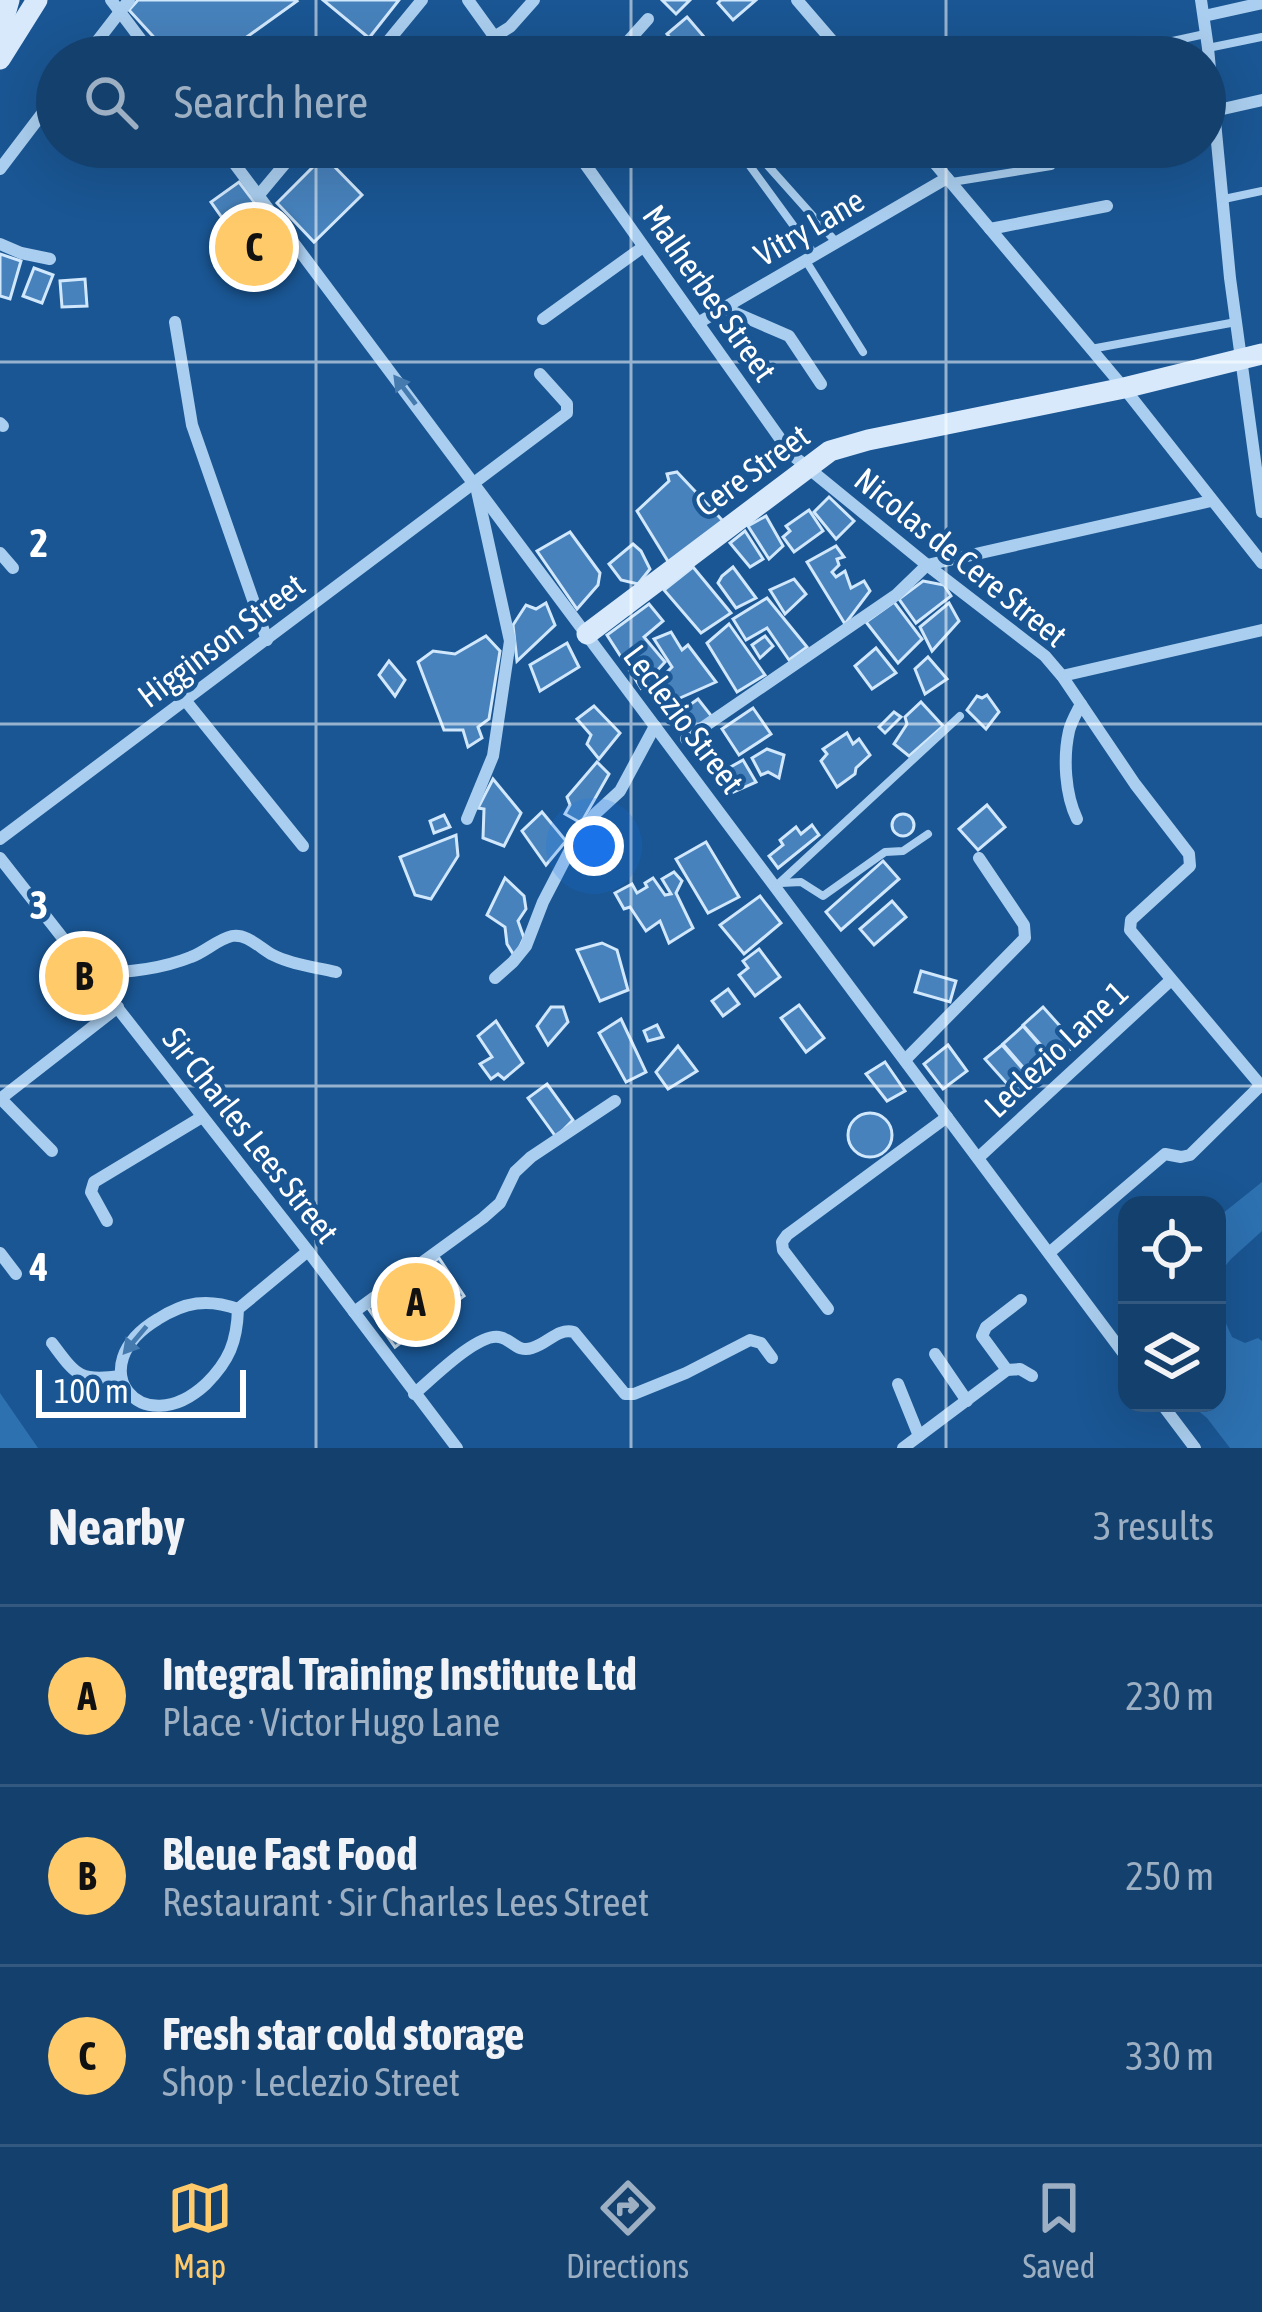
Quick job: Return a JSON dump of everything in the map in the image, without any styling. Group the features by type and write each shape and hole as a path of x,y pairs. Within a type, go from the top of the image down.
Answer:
{"street":[{"path":"0,32 9,0"},
{"path":"0,59 37,0"},
{"path":"392,36 422,0"},
{"path":"468,0 493,36"},
{"path":"496,36 533,0"},
{"path":"797,0 828,36"},
{"path":"1201,0 1206,36"},
{"path":"1204,16 1262,3"},
{"path":"99,36 120,4 141,36"},
{"path":"633,36 648,19"},
{"path":"1226,108 1262,100"},
{"path":"0,169 36,122"},
{"name":"Leclezio Street","path":"237,168 1118,1346"},
{"path":"258,196 281,168"},
{"name":"Malherbes Street","path":"587,168 791,454 808,466"},
{"path":"939,168 1124,388 1262,563"},
{"path":"1219,168 1237,322 1252,356 1262,512"},
{"name":"Vitry Lane","path":"698,323 949,180"},
{"path":"990,229 1107,206"},
{"path":"0,244 50,259"},
{"path":"543,319 644,247"},
{"path":"724,308 789,336 821,384"},
{"path":"175,322 192,425 267,640"},
{"name":"Cere Street","path":"587,634 830,451 1252,356"},
{"name":"Higginson Street","path":"0,839 567,413 567,404 541,374"},
{"name":"Nicolas de Cere Street","path":"808,466 1030,643 1063,676 1189,854 1190,866 1131,920 1130,930 1171,980"},
{"path":"466,819 493,756 510,641 475,484"},
{"path":"686,739 896,595 927,565 1211,501"},
{"path":"0,554 13,568"},
{"path":"1063,676 1262,631"},
{"path":"185,700 303,846"},
{"path":"1077,819 1067,781 1069,731 1081,704"},
{"path":"495,978 526,946 571,848 595,814 620,790 655,725"},
{"name":"Sir Charles Lees Street","path":"0,858 457,1448"},
{"path":"904,1060 1024,938 1024,925 979,858"},
{"path":"90,973 173,964 235,935 281,959 336,972"},
{"path":"1049,1253 1165,1154 1190,1155 1261,1086 1171,980"},
{"name":"Leclezio Lane 1","path":"978,1158 1171,980"},
{"path":"52,1151 0,1098 118,1007"},
{"path":"354,1312 484,1218 531,1157 615,1101"},
{"path":"107,1221 91,1192 94,1182 202,1117"},
{"path":"828,1309 783,1250 782,1242 947,1117"},
{"path":"238,1309 201,1301 170,1311 142,1328 126,1345 121,1359 120,1376 127,1391 151,1406 184,1401 223,1368 237,1332 238,1309 308,1252"},
{"path":"0,1253 16,1274"},
{"path":"1007,1370 982,1336 986,1327 1021,1300"},
{"path":"414,1394 491,1336 527,1350 562,1331 574,1332 625,1394 686,1373 750,1340 761,1342 772,1358"},
{"path":"52,1343 83,1378 120,1376"},
{"path":"935,1354 968,1401"},
{"path":"903,1448 1007,1370 1020,1369 1032,1376"},
{"path":"898,1384 919,1436"},
{"path":"1168,1412 1195,1448"}],"lane":[{"path":"1226,39 1262,37"},
{"path":"750,168 811,257 863,352"},
{"path":"770,168 836,242"},
{"path":"949,180 1036,168"},
{"path":"1222,200 1262,191"},
{"path":"1091,349 1237,322"},
{"path":"778,885 960,716"},
{"path":"778,885 801,882 823,896 886,852 903,851 928,834"}],"shaded area":[{"path":"1262,1182 1262,1231 1226,1265 1226,1211"},
{"path":"1226,1323 1232,1337 1245,1343 1262,1341 1262,1448 1230,1448 1200,1412 1226,1412"},
{"path":"0,1393 38,1448 0,1448"}],"building":[{"path":"138,0 297,1 248,36 153,36 129,10"},
{"path":"323,0 399,0 367,36"},
{"path":"662,0 690,0 676,14"},
{"path":"756,0 733,20 718,3"},
{"path":"687,17 703,36 669,36"},
{"path":"312,168 336,168 362,195 314,242 277,203"},
{"path":"239,182 261,211 232,232 211,202"},
{"path":"265,221 279,236 243,272 228,257"},
{"path":"0,254 21,261 10,299 0,296"},
{"path":"34,268 53,275 42,303 23,296"},
{"path":"85,279 87,306 62,307 60,281"},
{"path":"677,472 723,521 669,563 637,511 669,481 667,474"},
{"path":"829,497 854,521 836,539 814,512"},
{"path":"809,510 823,531 794,552 783,537 790,531 786,526"},
{"path":"766,516 783,546 769,559 748,526"},
{"path":"745,531 763,559 750,567 730,543"},
{"path":"570,532 600,573 598,585 577,609 537,551"},
{"path":"633,544 650,569 638,584 621,580 609,564"},
{"path":"836,546 844,557 837,559 839,565 832,572 836,577 845,571 851,588 864,581 870,591 845,624 807,562"},
{"path":"693,567 731,613 701,633 664,590"},
{"path":"733,567 756,598 736,608 718,583"},
{"path":"794,579 806,594 785,614 770,590"},
{"path":"923,581 944,585 951,596 916,623 899,599"},
{"path":"767,598 807,647 789,660 767,628 746,640 733,619"},
{"path":"894,602 922,639 898,663 866,622"},
{"path":"546,603 555,625 517,661 513,625 526,605 536,609"},
{"path":"949,603 959,621 932,651 920,627"},
{"path":"649,604 663,621 644,637 665,662 641,688 607,635"},
{"path":"729,624 765,675 737,692 707,643"},
{"path":"671,632 682,650 688,645 716,682 671,702 660,679 672,667 654,639"},
{"path":"486,636 500,651 489,719 478,727 482,738 468,747 463,730 444,730 418,662 433,651 455,654"},
{"path":"765,636 773,646 760,658 752,645"},
{"path":"567,643 579,667 540,691 530,665"},
{"path":"876,648 896,673 872,689 855,666"},
{"path":"928,657 947,679 925,694 915,669"},
{"path":"389,661 405,680 395,696 379,675"},
{"path":"987,695 999,712 986,729 967,710 977,696"},
{"path":"698,699 713,718 687,732 674,716"},
{"path":"921,702 943,726 909,756 894,744 907,724 905,717"},
{"path":"594,706 620,733 599,759 587,744 591,735 577,719"},
{"path":"753,708 771,734 739,755 722,729"},
{"path":"894,712 901,717 885,733 879,727"},
{"path":"847,733 853,744 859,739 870,755 837,787 821,761 827,754 823,749"},
{"path":"767,749 784,755 779,778 768,772 761,775 752,758"},
{"path":"743,760 756,782 729,794 718,774"},
{"path":"597,762 609,774 581,823 565,814 570,805 567,797"},
{"path":"493,779 521,813 504,846 483,838 484,809 478,808"},
{"path":"987,805 1005,827 978,850 959,829"},
{"path":"542,812 566,841 546,865 522,831"},
{"path":"903,814 914,825 903,836 892,825"},
{"path":"444,815 450,827 434,833 430,821"},
{"path":"812,825 819,835 778,868 769,856 783,845 780,840 796,827 801,834"},
{"path":"456,835 458,856 431,899 415,895 400,857"},
{"path":"706,842 739,897 708,913 676,859"},
{"path":"883,861 899,879 841,930 826,912"},
{"path":"674,872 682,881 676,893 693,928 669,943 660,921 646,931 615,893 632,884 637,893 653,878 665,895 671,894 662,879"},
{"path":"505,878 524,896 526,909 518,921 524,938 515,957 505,927 487,915"},
{"path":"760,896 781,923 744,954 720,925"},
{"path":"892,901 906,917 874,945 860,929"},
{"path":"602,943 617,950 628,990 600,1001 577,950"},
{"path":"759,949 780,977 755,996 739,975 748,968 743,961"},
{"path":"921,971 956,981 950,1002 915,992"},
{"path":"728,989 739,1004 723,1016 712,1001"},
{"path":"799,1005 824,1038 806,1052 781,1018"},
{"path":"551,1007 563,1007 568,1022 548,1045 537,1026"},
{"path":"1043,1007 1076,1044 1056,1062 1023,1025"},
{"path":"621,1019 646,1072 626,1082 599,1033"},
{"path":"496,1021 523,1063 504,1079 498,1074 491,1079 480,1064 492,1057 478,1036"},
{"path":"657,1025 663,1037 648,1041 644,1031"},
{"path":"1023,1026 1055,1063 1035,1081 1003,1044"},
{"path":"948,1045 967,1071 943,1089 924,1064"},
{"path":"1002,1045 1034,1082 1018,1096 985,1059"},
{"path":"678,1046 697,1071 668,1089 656,1072"},
{"path":"885,1062 905,1091 887,1101 866,1074"},
{"path":"547,1084 573,1120 556,1137 528,1098"},
{"path":"870,1113 886,1119 892,1135 886,1151 870,1157 854,1151 848,1135 854,1119"},
{"path":"439,1258 464,1296 395,1347 368,1308"}],"place":[{"name":"Fresh star cold storage","path":"254,247"},
{"name":"Bleue Fast Food","path":"84,976"},
{"name":"Integral Training Institute Ltd","path":"416,1302"}]}
